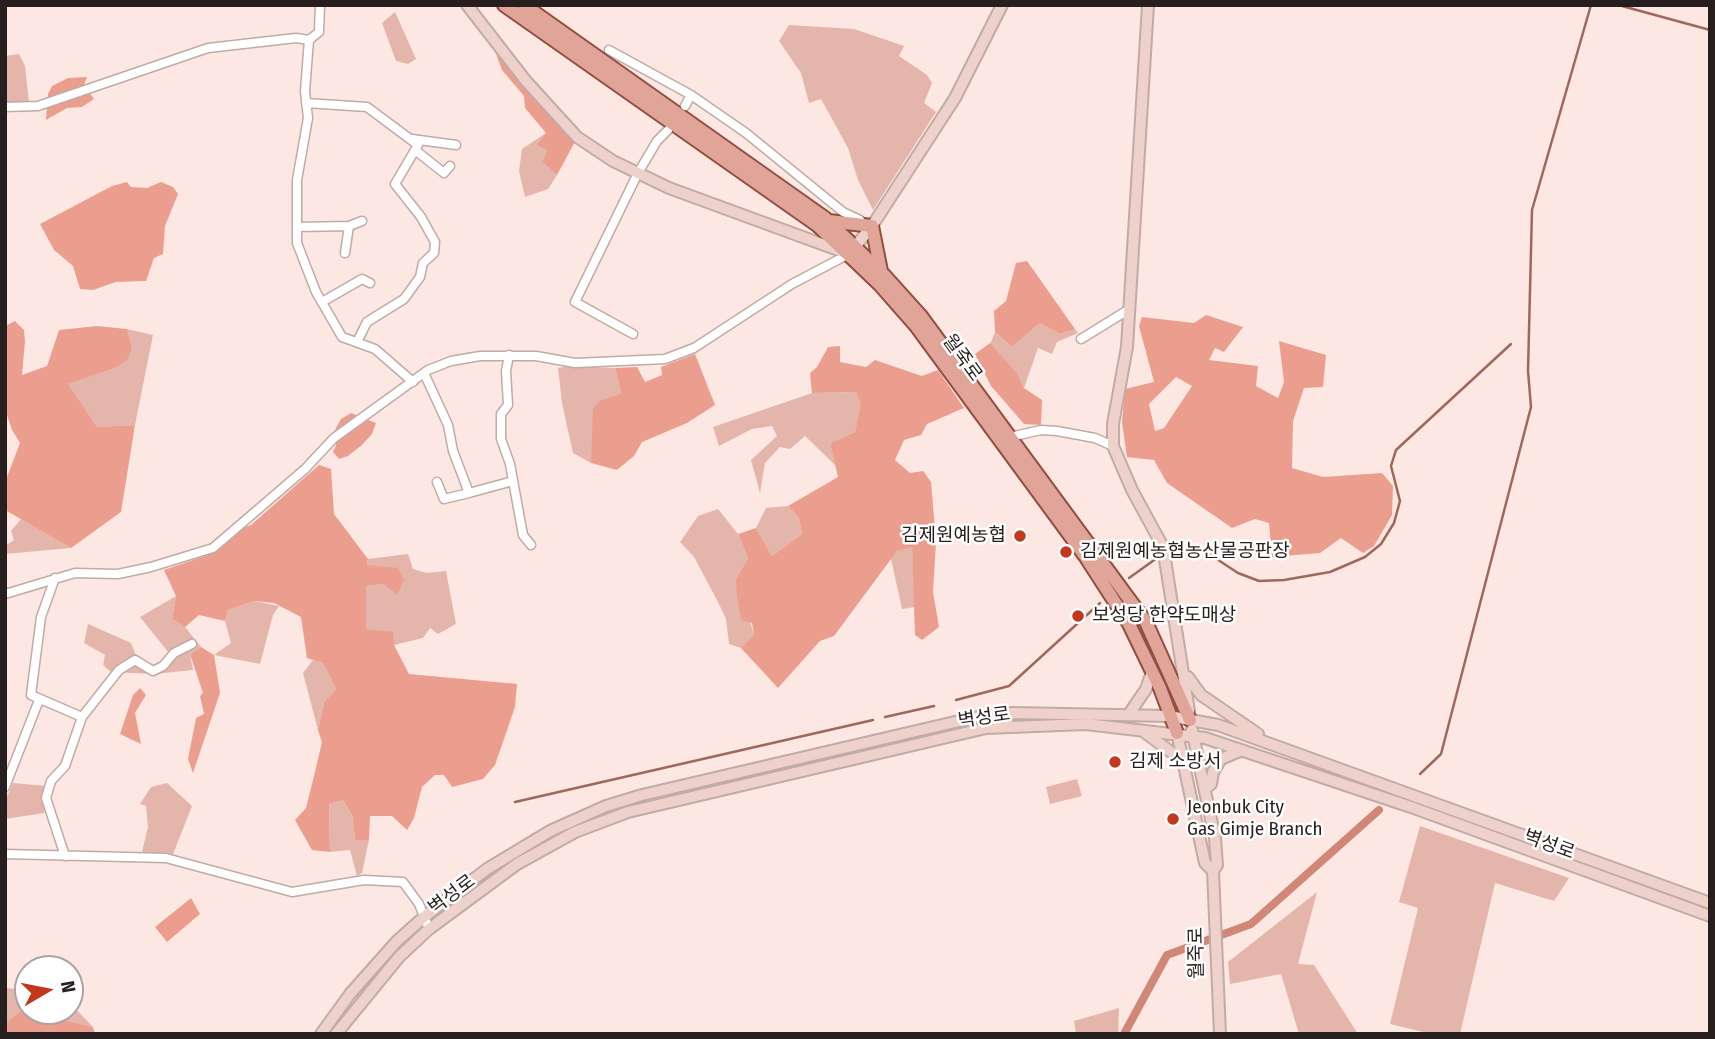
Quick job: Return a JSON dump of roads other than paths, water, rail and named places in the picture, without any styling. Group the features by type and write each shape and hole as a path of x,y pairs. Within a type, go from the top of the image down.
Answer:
{"main road":[{"path":"467,5 526,81 577,137 669,188 852,250 874,223 955,98 1002,5"},
{"name":"월죽로","path":"504,5 881,271 921,316 1146,622 1191,720 1207,787 1217,865 1213,871 1220,1034"},
{"name":"월죽로","path":"524,5 829,221 916,326 1085,556 1129,624 1172,716 1205,863 1213,871"},
{"path":"1148,5 1125,365 1113,424 1113,446 1132,490 1163,547 1191,720"},
{"path":"829,221 874,223"},
{"path":"874,223 881,271"},
{"path":"1185,671 1201,695 1272,743"},
{"path":"1129,714 1146,689 1152,672"},
{"name":"벽성로","path":"321,1034 358,985 424,916 487,869 551,831 606,806 642,795 972,718 1013,713 1129,714 1172,716 1191,720 1272,743 1710,904"},
{"name":"벽성로","path":"336,1034 399,957 429,929 517,864 575,832 628,812 986,728 1086,724 1194,736 1242,750 1710,916"},
{"path":"1137,728 1166,746 1184,763"},
{"path":"1207,787 1211,784 1213,772 1221,759 1242,750"}],"street":[{"path":"5,107 38,106 208,48 296,38 309,40 319,32 320,5"},
{"path":"309,40 306,141 298,180 297,243 322,302 342,337 375,349 413,382"},
{"path":"609,50 691,95 746,133 843,212 856,220 874,223"},
{"path":"685,106 691,95"},
{"path":"306,103 367,107 418,145 395,184 430,234 435,243 434,253 424,263 420,277 404,299 367,322 357,342"},
{"path":"633,334 575,302 638,173 657,141 668,130"},
{"path":"409,139 456,145"},
{"path":"415,150 444,173 450,166"},
{"path":"297,227 349,226 362,221"},
{"path":"345,253 349,226"},
{"path":"5,594 75,573 129,572 189,558 213,548 305,469 334,438 424,373 451,360 509,355 575,363 665,359 694,348 792,284 852,250"},
{"path":"322,302 362,279 370,283"},
{"path":"1081,339 1128,310"},
{"path":"509,355 506,371 508,405 501,414 501,439 513,481 523,535 531,545"},
{"path":"424,373 448,425 468,493"},
{"path":"1010,437 1041,430 1057,431 1095,438 1113,446"},
{"path":"437,482 444,499 513,481"},
{"path":"55,578 41,617 31,695 82,717"},
{"path":"65,856 46,798 51,781 65,765 82,717 119,670 135,660 153,671 163,666 174,653 192,643"},
{"path":"5,787 39,700"},
{"path":"5,854 166,858 292,892 364,880 403,881 429,929"}],"waterway":[{"path":"1420,774 1441,754 1531,407 1528,371 1532,210 1591,5"},
{"path":"1622,6 1710,30"},
{"path":"1172,552 1193,548 1206,552 1238,573 1259,581 1284,580 1330,572 1365,557 1381,544 1394,523 1400,501 1391,466 1396,450 1511,344"},
{"path":"1129,578 1157,558"},
{"path":"956,700 1009,686 1100,603"},
{"path":"885,717 934,706"},
{"path":"515,802 873,720"},
{"path":"1124,1034 1167,955 1251,924 1379,810"}],"place":[{"name":"김제원예농협","path":"1020,536"},
{"name":"김제원예농협농산물공판장","path":"1066,552"},
{"name":"보성당 한약도매상","path":"1078,616"},
{"name":"김제 소방서","path":"1115,762"},
{"name":"Jeonbuk City Gas Gimje Branch","path":"1173,819"}]}
